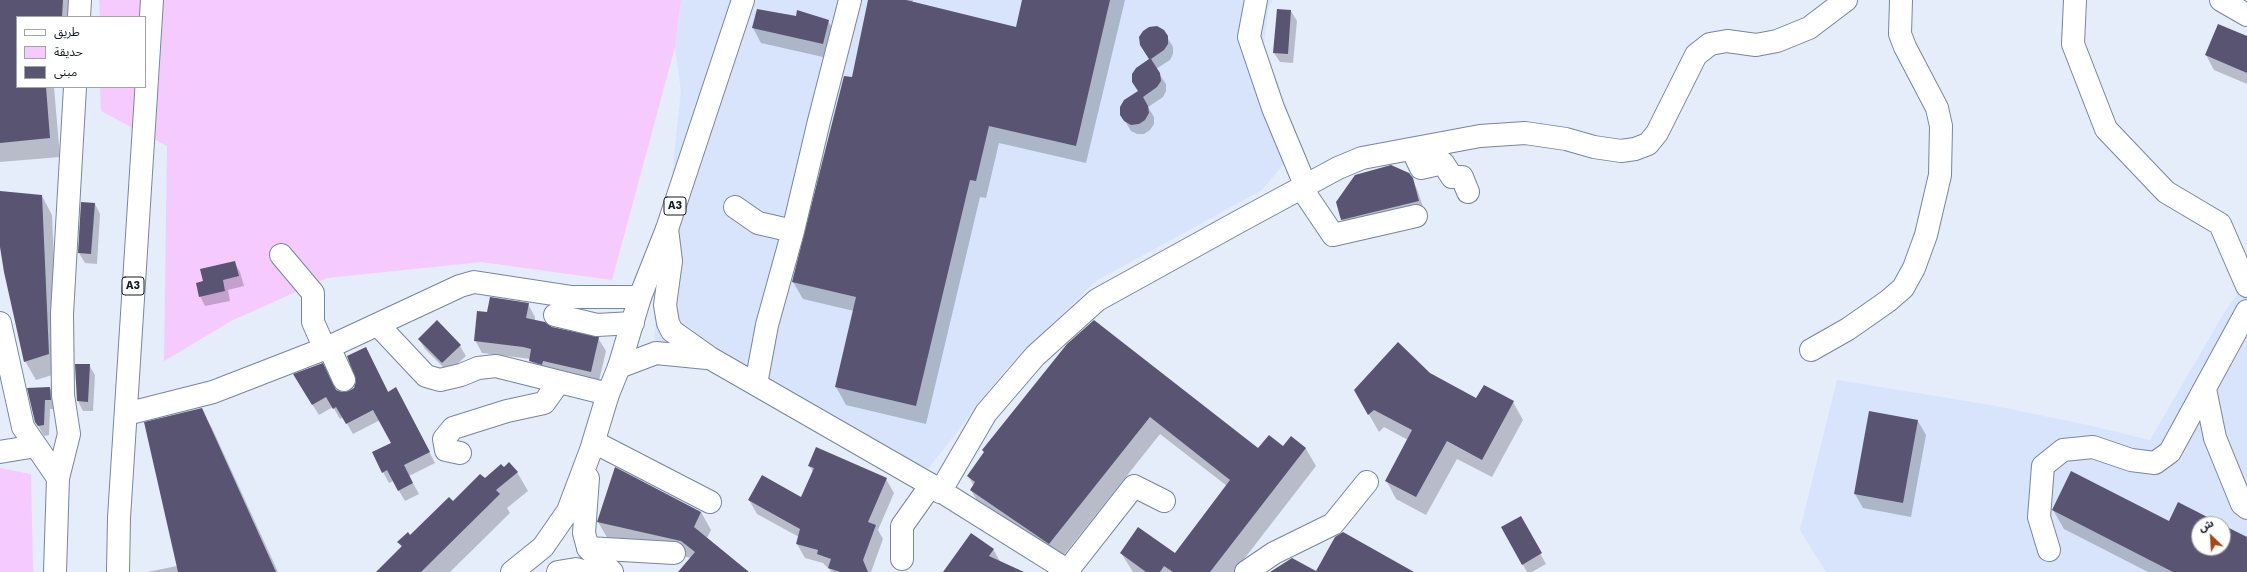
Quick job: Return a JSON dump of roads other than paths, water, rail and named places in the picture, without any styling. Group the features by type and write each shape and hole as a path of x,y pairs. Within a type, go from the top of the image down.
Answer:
{"main road":[{"path":"79,16 80,0"},
{"name":"A3","path":"118,572 126,414 152,0"},
{"name":"A3","path":"512,572 543,547 568,511 593,446 608,394 620,367 640,297 667,229 743,0"},
{"path":"756,384 767,325 793,231 818,121 850,0"},
{"path":"1256,0 1249,37 1273,108 1304,188 1333,235 1416,216"},
{"path":"902,559 902,526 935,488 986,413 1035,356 1097,300 1304,188 1338,168 1362,158 1480,136 1525,133 1566,138 1594,147 1622,151 1635,149 1648,144 1657,133 1696,55 1710,44 1727,41 1756,45 1777,41 1809,28 1846,0"},
{"path":"1811,350 1848,329 1888,301 1903,288 1914,268 1928,228 1940,176 1941,126 1937,108 1905,47 1900,34 1900,0"},
{"path":"2075,0 2074,44 2106,129 2166,192 2220,224 2247,286"},
{"path":"2220,0 2247,15"},
{"path":"55,572 58,478 69,434 63,395 62,314 75,88"},
{"path":"1412,149 1422,168 1443,164 1452,177 1462,177 1468,192"},
{"path":"735,207 758,223 793,231"},
{"path":"667,229 671,261 665,305 668,323 677,335 710,358 935,488 1069,571 1134,486 1164,500"},
{"path":"281,255 313,293 313,322 344,380"},
{"path":"126,414 213,392 327,348 378,326 460,286 474,282 572,297 640,297"},
{"path":"2050,550 2039,517 2043,466 2063,450 2093,447 2131,460 2155,463 2170,452 2247,310"},
{"path":"555,315 597,325 633,323"},
{"path":"0,323 23,427 58,478"},
{"path":"378,326 426,376 440,380 461,375 478,368 496,366 608,394"},
{"path":"620,367 656,353 710,358"},
{"path":"460,453 446,450 444,439 453,428 507,411 544,403 559,382"},
{"path":"2205,389 2215,438 2242,504 2247,508"},
{"path":"0,452 36,446"},
{"path":"612,572 588,548 584,533 593,446 710,502"},
{"path":"1246,572 1274,553 1333,524 1367,482"},
{"path":"588,548 674,553"},
{"path":"558,572 576,569 586,572"}]}
